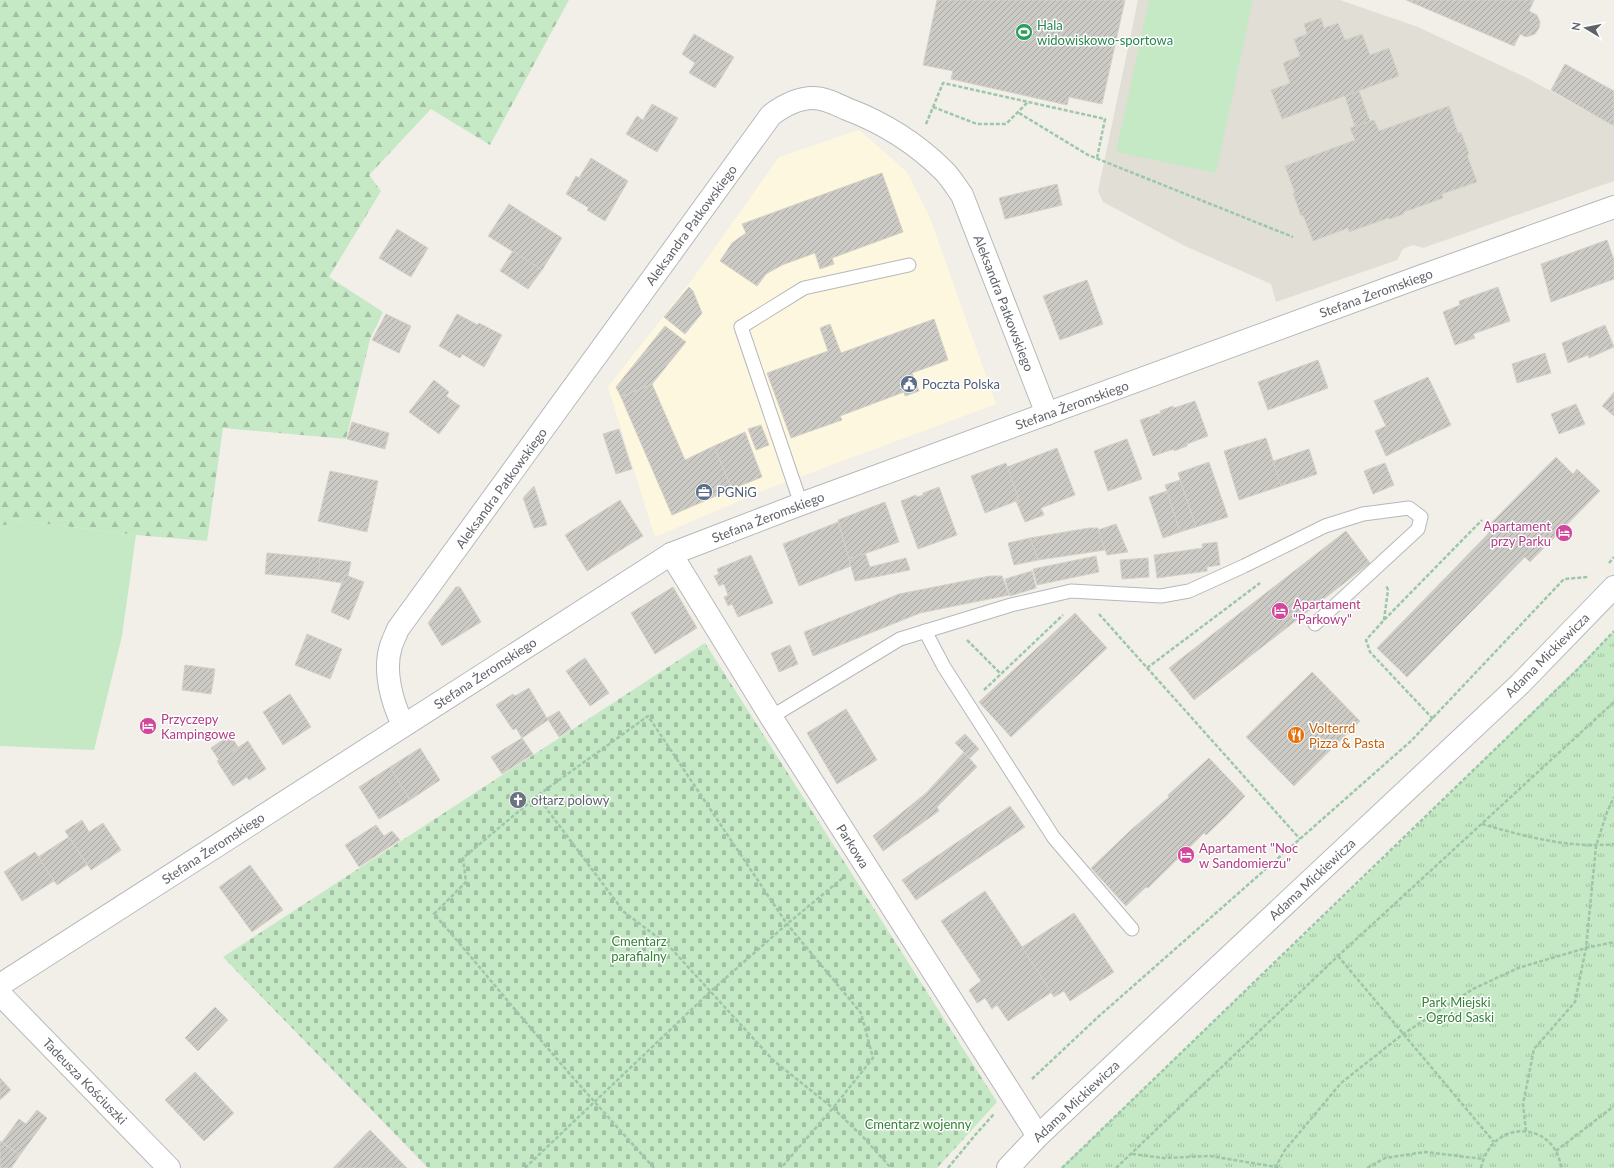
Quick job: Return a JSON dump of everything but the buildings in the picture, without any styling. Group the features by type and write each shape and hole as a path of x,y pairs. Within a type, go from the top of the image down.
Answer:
{"street":[{"name":"Aleksandra Patkowskiego","path":"403,725 396,709 390,687 388,663 391,646 398,628 771,115 790,103 811,98 823,99 858,113 897,132 917,146 945,172 962,195 1046,414"},
{"name":"Stefana Żeromskiego","path":"0,985 671,554 801,504 1614,207"},
{"name":"Parkowa","path":"671,554 771,717 1038,1136"},
{"name":"Adama Mickiewicza","path":"1008,1168 1038,1136 1520,684 1614,587"},
{"name":"Tadeusza Kościuszki","path":"0,994 169,1168"}],"lane":[{"path":"801,504 741,327 804,288 909,265"},
{"path":"771,717 900,639 925,631 1011,605 1071,591 1161,596 1189,591 1325,526 1363,514 1409,508 1420,517 1418,529 1315,624"},
{"path":"925,631 944,667 1054,838 1132,929"}],"path":[{"path":"917,146 943,83 1104,119 1097,158"},
{"path":"933,107 977,124 1006,124 1019,113 1028,102"},
{"path":"1019,113 1088,155 1293,238"},
{"path":"1433,719 1370,652 1366,640 1482,520"},
{"path":"1606,567 1614,557"},
{"path":"1380,564 1388,590 1384,620"},
{"path":"1031,1080 1104,1012 1411,741 1564,579 1590,577"},
{"path":"1147,668 1264,580"},
{"path":"1096,610 1300,839"},
{"path":"968,705 1064,615"},
{"path":"962,620 966,638 1001,674"},
{"path":"1062,1168 1573,675 1614,631"},
{"path":"1116,1168 1338,956 1614,702"},
{"path":"654,1168 594,1102 434,914 466,882 463,858 537,796 648,716 787,924 861,1013 873,1058 833,1108 781,1168"},
{"path":"537,796 624,912 668,945 773,1060 833,1108 864,1138 891,1168"},
{"path":"1526,1131 1523,1104 1534,1048 1575,1002 1586,948 1596,846 1606,812 1614,797"},
{"path":"1481,824 1525,836 1596,846 1614,844"},
{"path":"525,1168 711,991 787,924 845,876"},
{"path":"1276,1167 1285,1150 1341,1083 1403,1034 1473,989 1518,968 1586,948 1614,942"},
{"path":"1338,956 1494,1142"},
{"path":"1556,1151 1614,1106"},
{"path":"948,1168 994,1114"},
{"path":"1481,1168 1487,1149 1494,1142 1502,1136 1512,1132 1526,1131 1536,1134 1547,1141 1556,1151 1561,1168"},
{"path":"1367,1168 1385,1158 1425,1152 1483,1159"},
{"path":"1132,1154 1164,1158 1210,1156 1282,1168"}],"shaded area":[{"path":"1138,0 1340,0 1418,27 1527,78 1614,126 1614,181 1423,248 1413,245 1403,249 1397,260 1276,302 1271,284 1185,246 1103,202 1098,191"},
{"path":"859,130 906,171 930,218 996,404 767,489 655,537 608,387 692,280 779,157"}],"green space":[{"path":"0,0 569,0 490,145 431,109 369,175 381,191 329,277 383,312 370,339 346,439 223,428 207,541 136,535 24,521 0,526"},
{"path":"1149,0 1253,0 1216,173 1116,152"},
{"path":"24,521 136,535 122,636 94,750 0,746 0,526"},
{"name":"Park Miejski - Ogród Saski","path":"1614,632 1614,1168 1061,1168 1364,878"},
{"name":"Cmentarz parafialny","path":"705,643 997,1102 937,1168 428,1168 223,957"}],"place":[{"name":"Hala widowiskowo-sportowa","path":"1024,32"},
{"name":"Poczta Polska","path":"909,384"},
{"name":"PGNiG","path":"704,492"},
{"name":"Apartament przy Parku","path":"1564,533"},
{"name":"Apartament \"Parkowy\"","path":"1280,611"},
{"name":"Przyczepy Kampingowe","path":"148,726"},
{"name":"Volterrd Pizza & Pasta","path":"1296,735"},
{"name":"ołtarz polowy","path":"518,800"},
{"name":"Apartament \"Noc w Sandomierzu\"","path":"1186,855"}],"park label":[{"name":"Cmentarz wojenny","path":"918,1124"}]}
